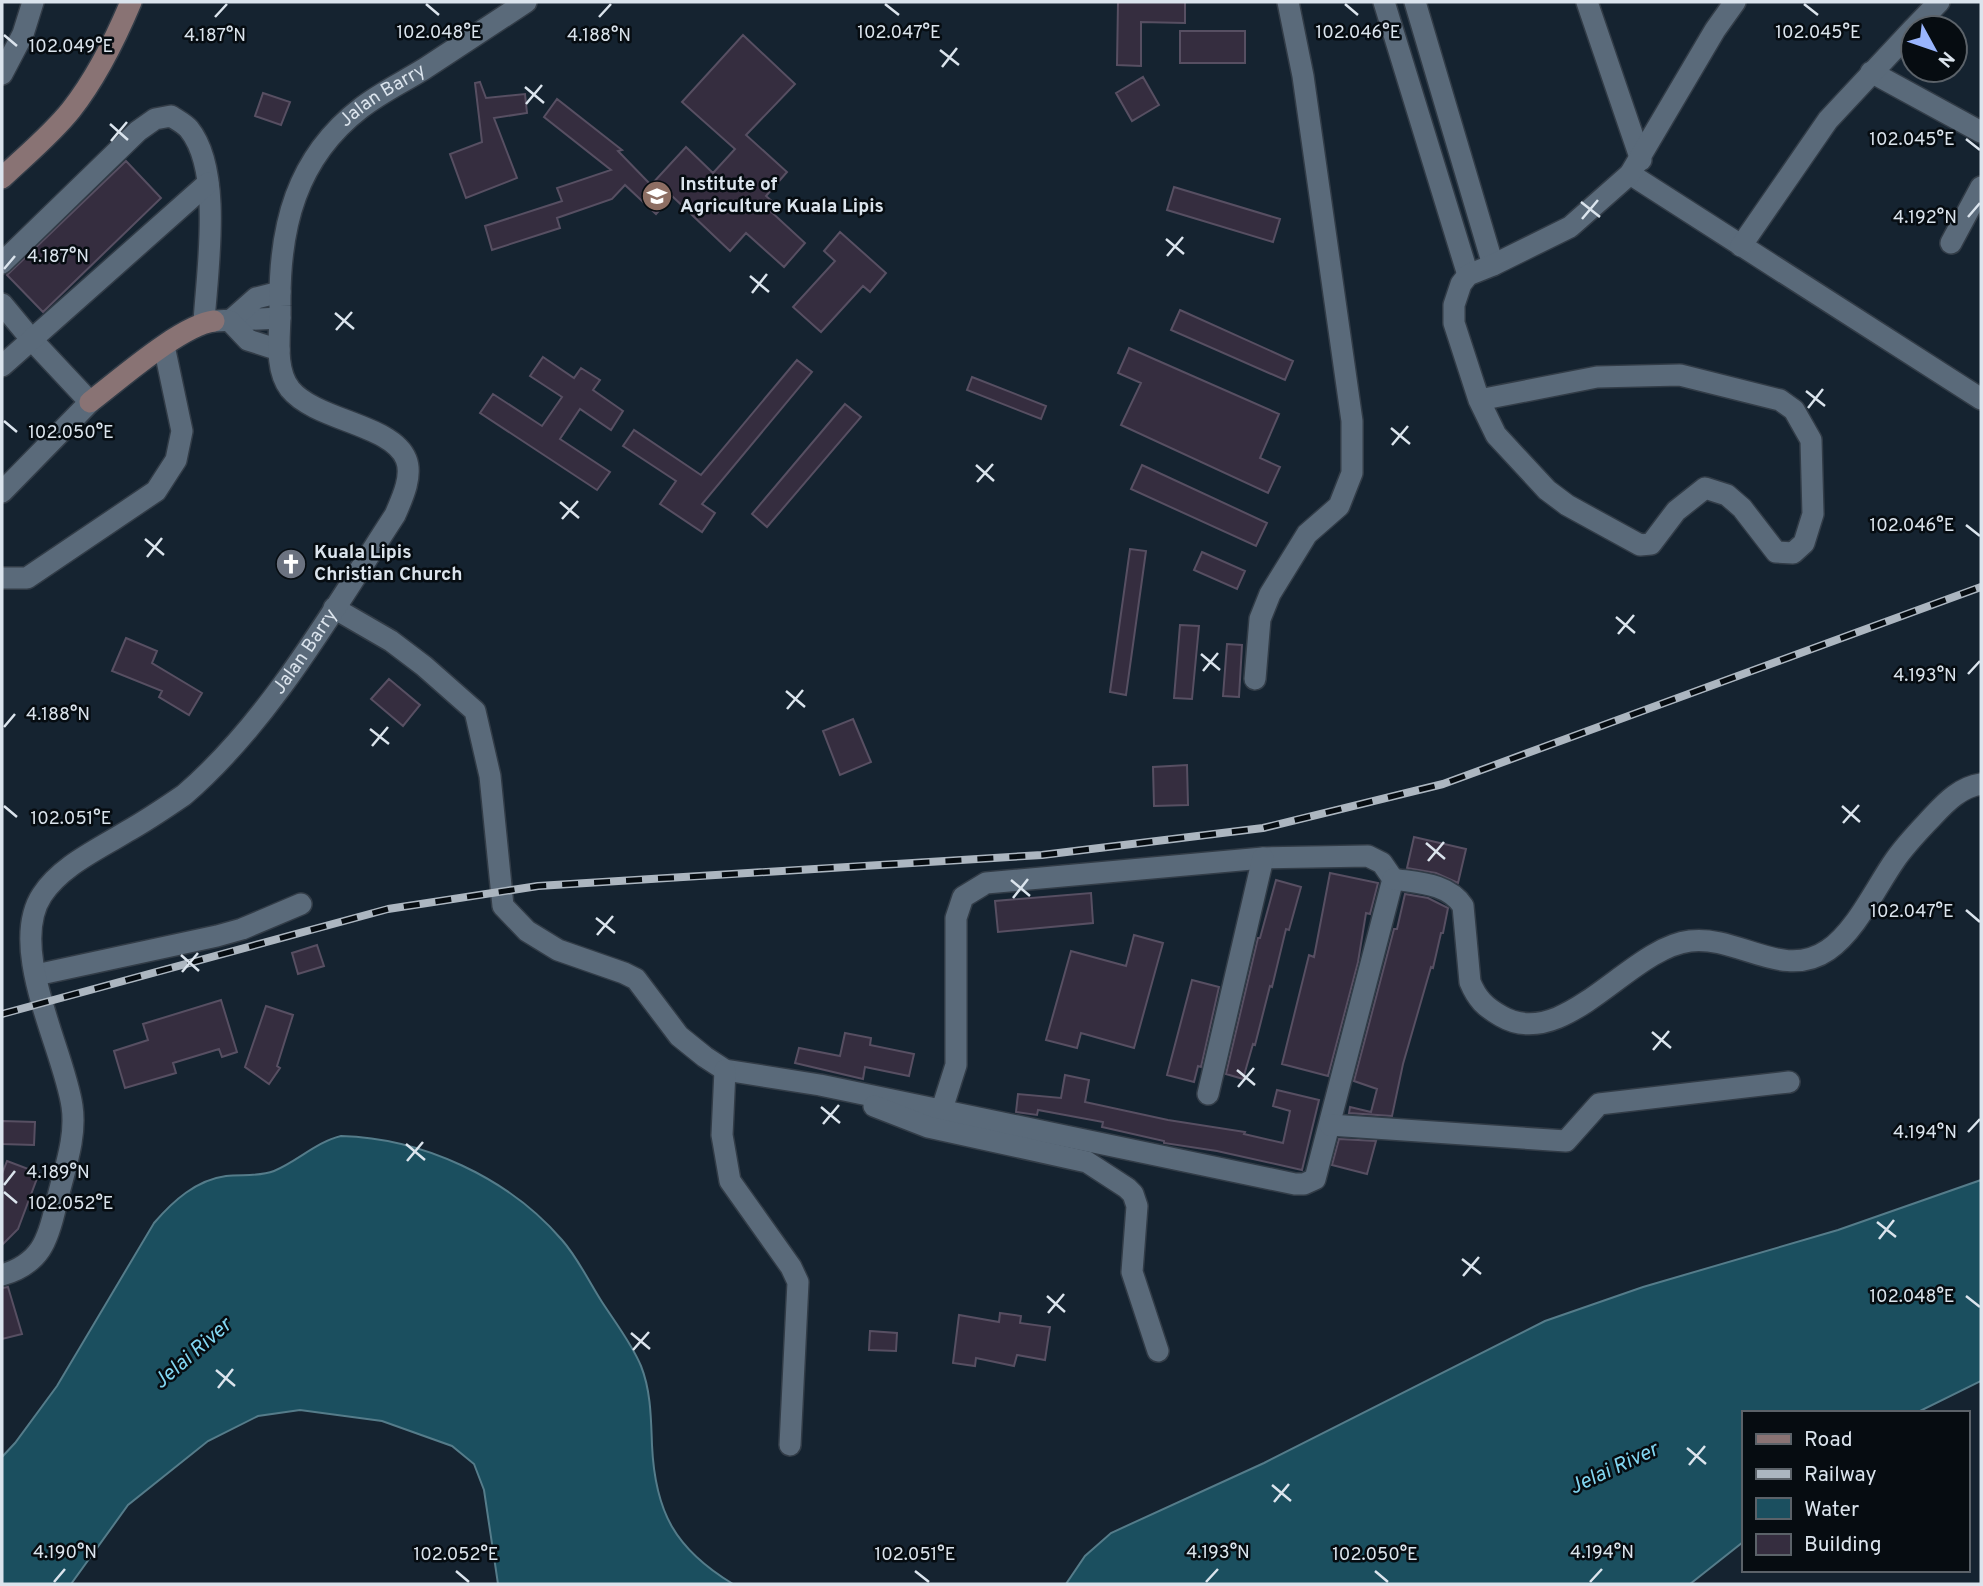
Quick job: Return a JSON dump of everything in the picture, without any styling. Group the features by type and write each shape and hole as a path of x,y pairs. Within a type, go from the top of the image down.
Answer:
{"street":[{"path":"2,74 23,34 33,2"},
{"path":"2,178 70,111 95,77 117,37 131,2"},
{"name":"Jalan Barry","path":"2,1275 30,1263 50,1232 74,1134 73,1108 67,1082 41,1004 36,975 32,917 41,896 61,873 184,795 201,781 260,716 395,515 407,478 407,460 397,446 352,422 322,412 301,401 288,386 282,370 279,350 283,248 288,214 299,183 333,132 362,107 526,2"},
{"path":"1255,680 1260,619 1270,594 1307,534 1339,506 1352,473 1352,421 1303,76 1288,2"},
{"path":"1384,2 1468,275"},
{"path":"1415,2 1493,265"},
{"path":"1587,2 1635,167 1741,246 1981,399"},
{"path":"1479,400 1597,377 1681,375 1780,400 1794,410 1811,440 1813,514 1804,543 1793,553 1776,552 1742,508 1727,495 1705,488 1676,511 1651,544 1640,545 1567,505 1547,490 1496,435 1479,400 1454,323 1454,304 1461,284 1468,275 1570,227 1635,167 1715,30 1735,2"},
{"path":"1741,246 1828,120 1899,43"},
{"path":"1871,72 1981,132"},
{"path":"2,263 138,131 155,119 171,116 188,128 202,153 208,183 216,321"},
{"path":"2,366 208,183"},
{"path":"1951,243 1981,187"},
{"path":"2,492 90,402 183,332 216,321 256,298 280,292"},
{"path":"2,304 90,402"},
{"path":"216,321 281,318"},
{"path":"216,321 248,340 279,350"},
{"path":"2,578 27,578 156,491 176,460 182,431 164,346"},
{"path":"334,608 391,641 475,711 490,776 503,906 527,931 558,950 636,979 679,1036 705,1058 725,1070 942,1109 1304,1184 1315,1179 1393,879"},
{"path":"942,1109 956,1065 956,918 963,897 986,883 1263,858 1368,856 1382,863 1393,879 1438,887 1459,899 1463,906 1470,982 1481,1003 1518,1025 1535,1024 1577,1007 1654,955 1679,942 1722,942 1777,961 1807,958 1827,950 1844,935 1896,858 1918,832 1949,799 1962,790 1981,784"},
{"path":"1208,1094 1263,858"},
{"path":"36,975 217,936 242,929 301,904"},
{"path":"725,1070 722,1135 730,1181 791,1267 798,1282 790,1445"},
{"path":"1330,1125 1566,1141 1599,1104 1789,1082"},
{"path":"820,1085 928,1127 1087,1162 1127,1188 1133,1194 1137,1206 1132,1272 1158,1351"}],"water":[{"name":"Jelai River","path":"341,1136 402,1144 433,1153 462,1166 490,1180 516,1198 562,1240 628,1341 641,1366 649,1395 658,1490 672,1526 696,1557 733,1584 498,1584 484,1490 474,1464 452,1446 382,1421 300,1410 258,1416 208,1441 128,1505 71,1584 2,1584 2,1457 57,1386 154,1223 177,1200 205,1182 226,1176 256,1175 274,1171 323,1143"},
{"name":"Jelai River","path":"1981,1180 1981,1381 1920,1411 1742,1411 1742,1543 1690,1584 1066,1584 1085,1556 1111,1533 1264,1463 1545,1321 1643,1287 1838,1230"}],"building":[{"path":"1118,2 1185,2 1185,23 1141,22 1141,66 1117,65"},
{"path":"1180,31 1245,31 1245,63 1180,63"},
{"path":"743,35 795,84 746,135 787,172 766,196 773,202 767,208 805,243 784,267 746,233 730,251 672,196 656,214 625,185 612,199 557,218 560,228 492,250 485,226 562,201 557,188 611,170 544,117 557,99 622,150 618,151 651,185 686,147 713,173 735,149 682,102"},
{"path":"1143,77 1159,105 1132,121 1116,93"},
{"path":"480,82 486,98 525,94 527,113 494,118 517,178 466,198 450,154 482,142 475,83"},
{"path":"263,93 290,102 281,125 255,116"},
{"path":"126,161 161,198 43,312 7,275"},
{"path":"1174,187 1280,219 1273,242 1167,210"},
{"path":"840,232 886,273 870,292 863,286 821,332 793,307 835,261 824,251"},
{"path":"1180,310 1293,361 1285,380 1171,330"},
{"path":"1129,348 1279,414 1260,458 1280,467 1268,493 1121,425 1141,383 1118,373"},
{"path":"543,357 574,378 581,368 600,380 593,390 623,411 611,430 580,409 560,439 610,472 597,490 480,413 493,394 542,426 562,397 530,376"},
{"path":"797,360 812,372 702,504 715,513 702,532 660,504 676,481 623,446 634,430 701,475"},
{"path":"972,377 1046,406 1041,419 967,390"},
{"path":"845,404 861,417 767,527 752,514"},
{"path":"1142,465 1267,523 1256,546 1131,489"},
{"path":"1130,549 1146,551 1126,695 1110,692"},
{"path":"1202,552 1245,571 1237,589 1194,570"},
{"path":"1180,625 1199,626 1192,699 1174,698"},
{"path":"126,638 157,651 152,663 202,693 189,715 159,697 162,691 112,671"},
{"path":"1227,644 1242,645 1239,697 1223,696"},
{"path":"389,679 420,705 403,726 371,699"},
{"path":"853,719 871,762 840,775 823,731"},
{"path":"1187,765 1188,805 1154,806 1153,767"},
{"path":"1414,837 1466,849 1458,883 1436,873 1407,868"},
{"path":"1330,873 1378,883 1370,914 1366,913 1358,962 1328,1076 1282,1064 1309,955 1314,957"},
{"path":"1276,880 1301,887 1289,930 1286,929 1272,987 1270,986 1243,1079 1226,1074 1258,938"},
{"path":"1091,893 1093,923 998,932 995,901"},
{"path":"1405,894 1428,898 1448,908 1443,933 1403,1064 1392,1116 1349,1113 1350,1107 1371,1112 1377,1089 1354,1081"},
{"path":"1134,935 1163,943 1134,1048 1081,1033 1077,1048 1046,1040 1071,951 1126,966"},
{"path":"317,945 324,966 298,974 292,953"},
{"path":"1192,980 1219,987 1201,1067 1198,1066 1194,1082 1167,1075"},
{"path":"221,1000 237,1052 222,1057 219,1049 173,1063 176,1073 125,1088 114,1051 148,1040 143,1024"},
{"path":"266,1006 293,1015 277,1066 280,1068 269,1084 245,1067"},
{"path":"845,1033 871,1038 870,1045 914,1054 909,1076 865,1067 863,1079 795,1063 799,1048 840,1056"},
{"path":"1065,1075 1089,1080 1085,1102 1168,1120 1245,1132 1244,1134 1283,1143 1290,1111 1273,1106 1277,1090 1319,1100 1302,1170 1217,1151 1164,1143 1102,1127 1103,1122 1038,1110 1037,1115 1016,1112 1018,1094 1061,1098"},
{"path":"2,1121 35,1122 34,1145 2,1144"},
{"path":"1339,1139 1376,1141 1367,1174 1332,1165"},
{"path":"7,1161 39,1173 18,1229 2,1245 2,1174"},
{"path":"8,1287 22,1334 2,1339 2,1288"},
{"path":"1000,1313 1021,1316 1020,1323 1050,1327 1045,1360 1017,1355 1014,1366 976,1358 975,1366 953,1363 959,1315 999,1322"},
{"path":"870,1331 897,1333 896,1351 869,1350"}],"railway":[{"path":"2,1014 388,909 538,886 1042,855 1263,828 1443,784 1981,587"}],"place":[{"name":"Institute of Agriculture Kuala Lipis","path":"657,196"},
{"name":"Kuala Lipis Christian Church","path":"291,564"}]}
